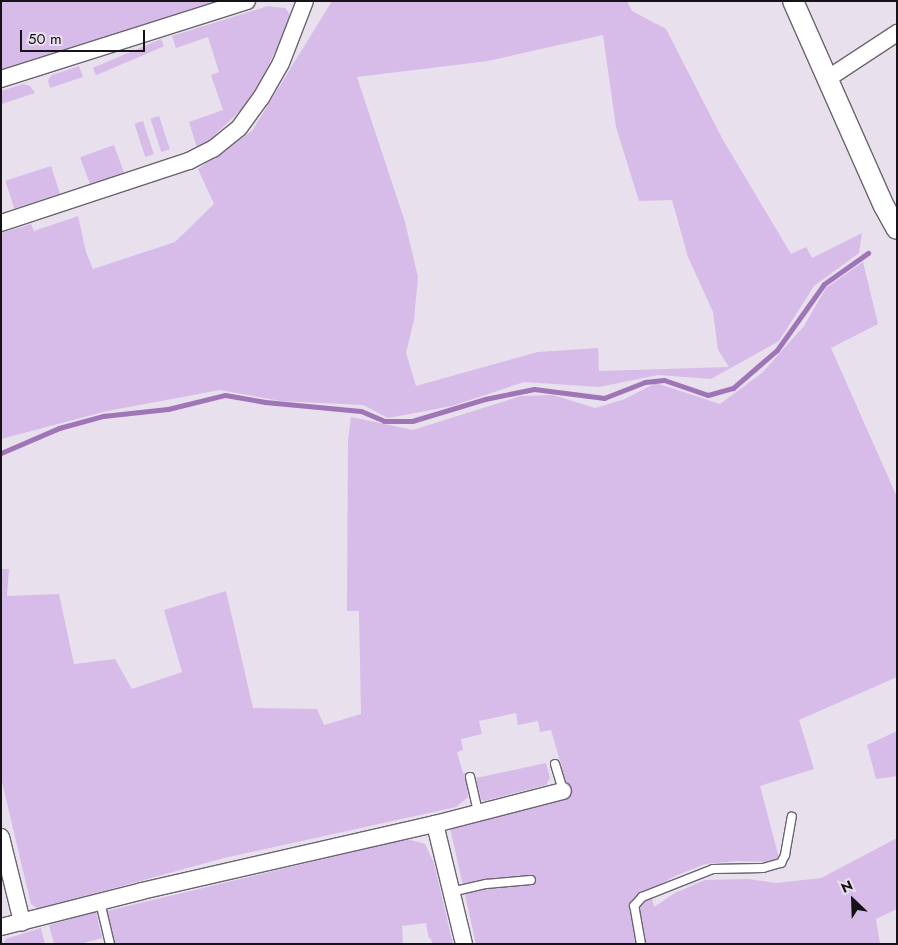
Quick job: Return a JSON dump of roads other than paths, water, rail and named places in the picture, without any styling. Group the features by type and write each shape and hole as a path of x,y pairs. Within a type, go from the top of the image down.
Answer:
{"street":[{"path":"1,79 247,1"},
{"path":"1,223 189,161 213,149 238,128 261,98 281,63 305,1"},
{"path":"793,1 884,206 897,229"},
{"path":"827,79 897,33"},
{"path":"1,927 434,824 563,791"},
{"path":"434,824 464,944"},
{"path":"1,837 22,922"}],"lane":[{"path":"555,764 563,791"},
{"path":"470,777 478,813"},
{"path":"641,944 634,906 642,897 713,869 763,868 781,863 785,854 792,817"},
{"path":"451,892 486,884 531,880"},
{"path":"100,902 110,944"}],"waterway":[{"path":"1,453 59,428 103,416 168,409 225,395 265,402 361,411 384,421 412,421 485,399 534,389 604,398 645,382 664,380 708,395 733,388 777,350 824,284 868,253"}]}
